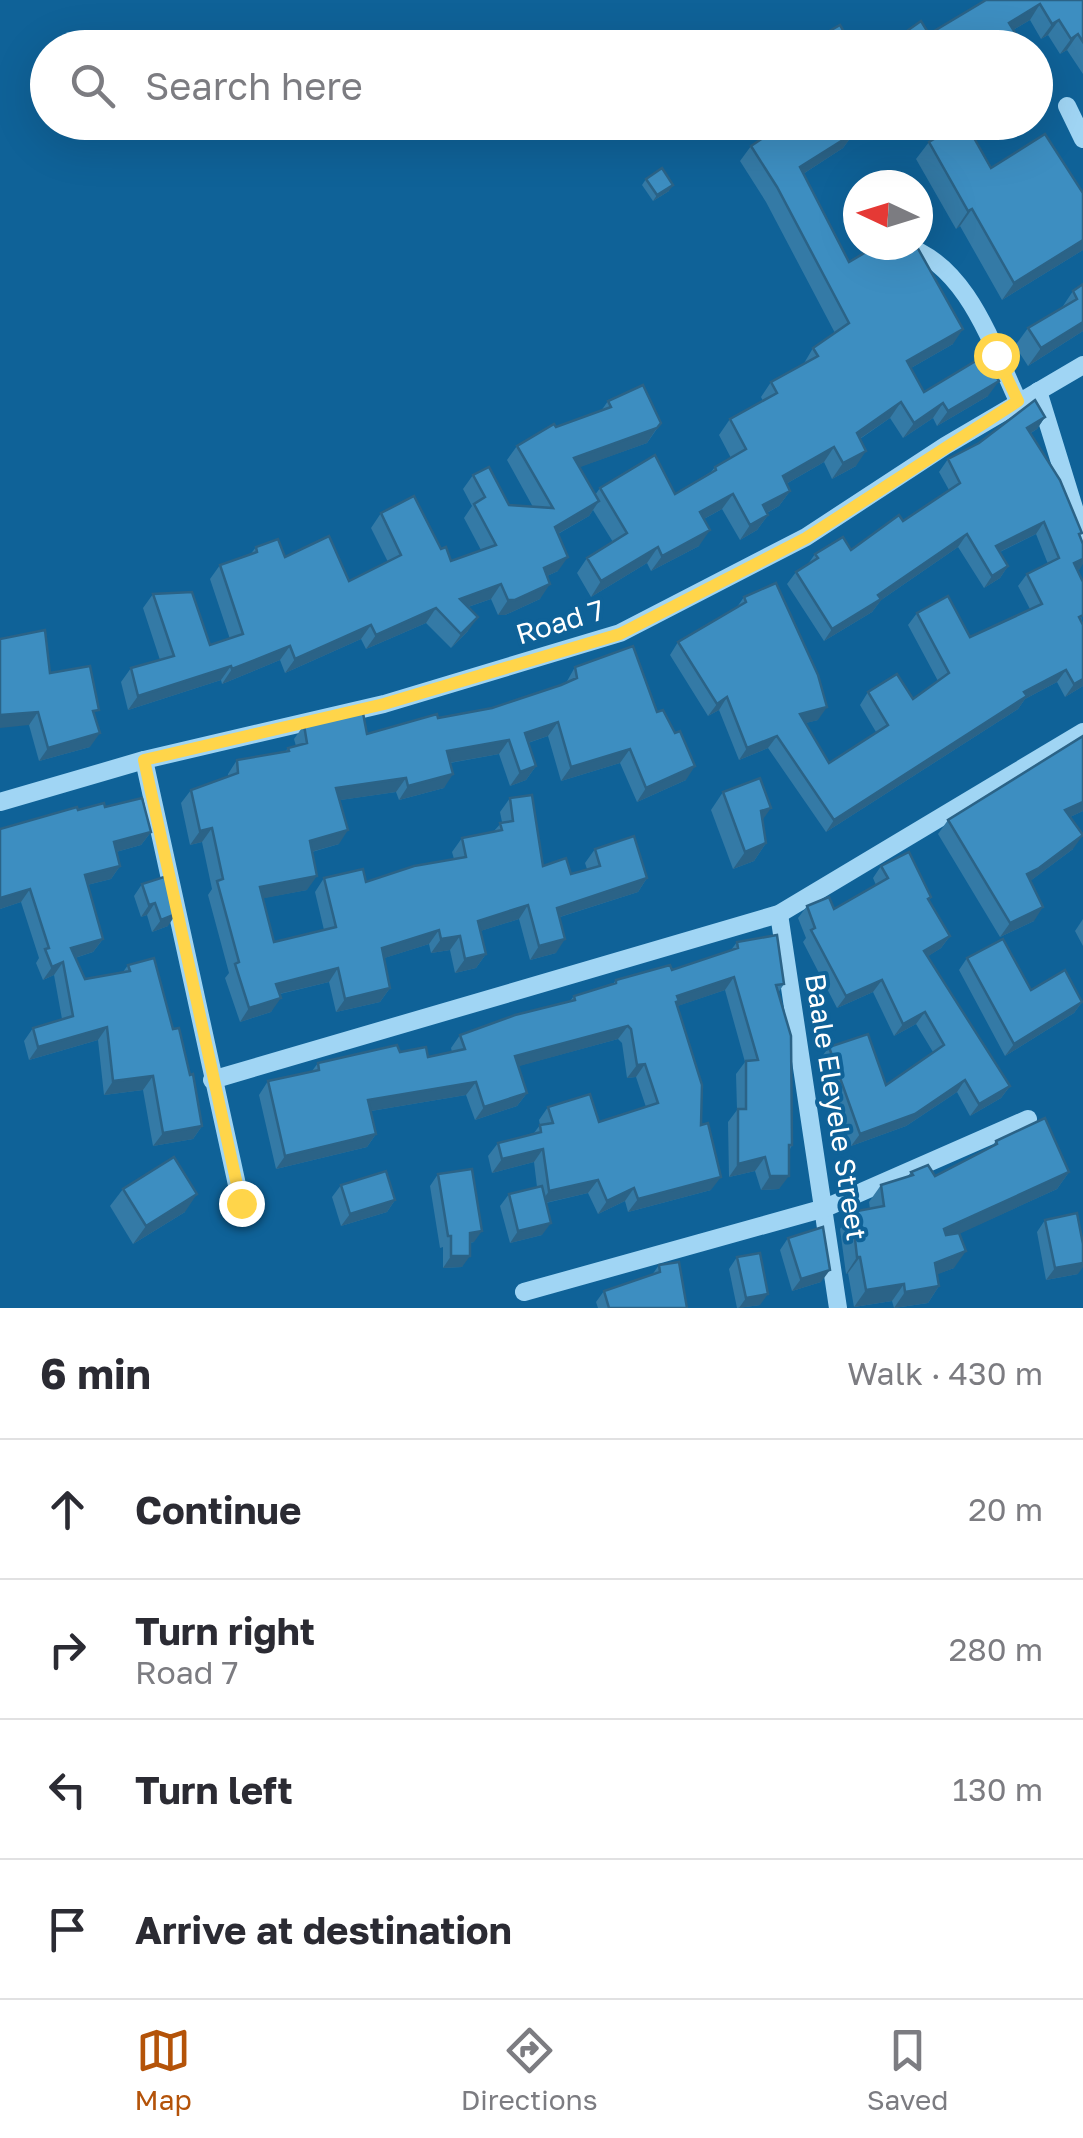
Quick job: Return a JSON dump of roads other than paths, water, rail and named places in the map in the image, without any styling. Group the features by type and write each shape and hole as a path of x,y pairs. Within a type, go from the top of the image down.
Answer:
{"street":[{"path":"1067,106 1083,140"},
{"path":"933,260 967,296 1018,401"},
{"name":"Road 7","path":"0,802 144,760 384,704 620,634 806,538 1018,401 1083,364"},
{"path":"1038,390 1083,537"},
{"path":"212,1080 779,914 1083,732"},
{"path":"144,760 241,1203"},
{"name":"Baale Eleyele Street","path":"779,914 838,1308"},
{"path":"524,1292 825,1208 1028,1120"}]}
